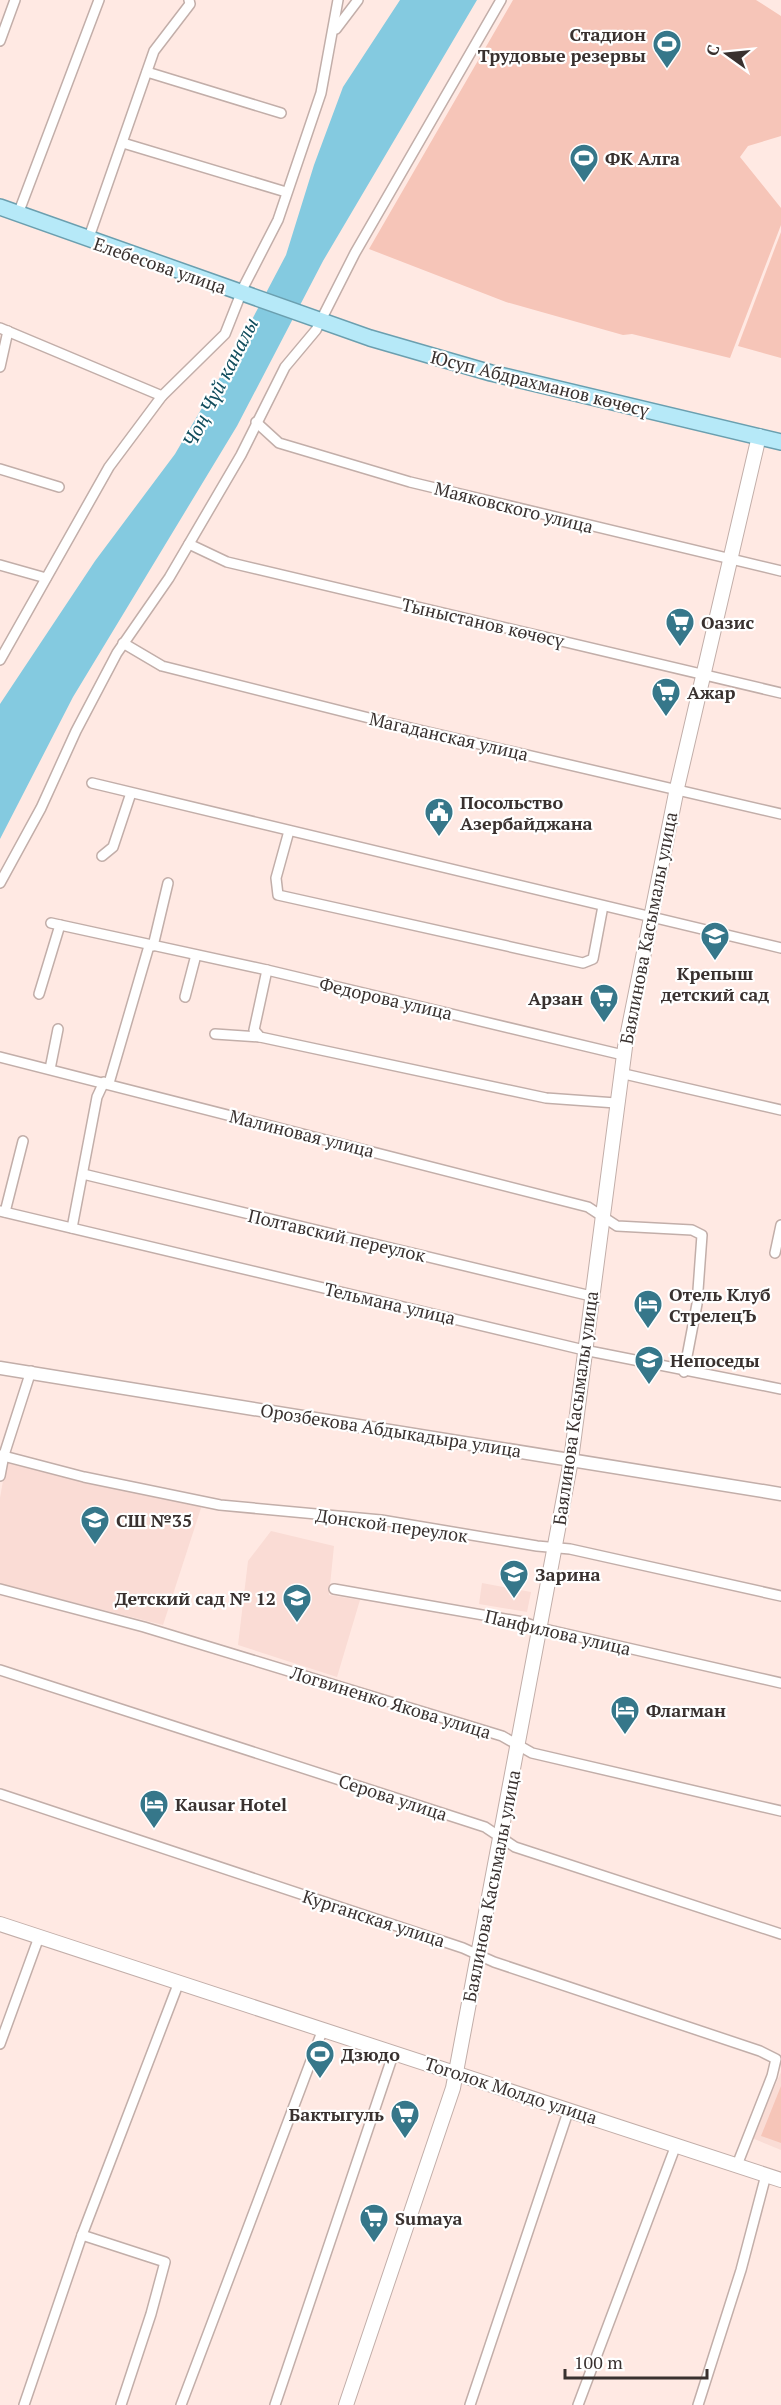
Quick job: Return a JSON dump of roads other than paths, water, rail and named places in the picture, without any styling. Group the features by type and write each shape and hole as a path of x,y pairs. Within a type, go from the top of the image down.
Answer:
{"main road":[{"name":"Елебесова улица","path":"0,207 302,314"},
{"name":"Юсуп Абдрахманов көчөсү","path":"302,314 491,373 781,442"},
{"name":"Баялинова Касымалы улица","path":"346,2405 449,2100 456,2072 571,1460 623,1055 649,916 702,674 759,436"},
{"name":"Тоголок Молдо улица","path":"0,1924 781,2180"}],"street":[{"path":"0,41 15,0"},
{"path":"18,214 99,0"},
{"path":"88,240 154,51 190,4 189,0"},
{"path":"0,660 3,648 109,467 162,396 225,334 247,295 278,220 321,93 329,41 338,15 338,0"},
{"path":"329,41 358,0"},
{"path":"0,883 41,808 76,731 123,643 189,544 241,455 285,367 321,321 355,252 501,0"},
{"path":"147,72 281,113"},
{"path":"123,143 286,192"},
{"path":"0,367 4,329 162,396"},
{"name":"Маяковского улица","path":"256,422 279,443 410,482 781,571"},
{"path":"0,469 59,487"},
{"name":"Тыныстанов көчөсү","path":"189,544 227,562 781,693"},
{"path":"0,565 46,578"},
{"name":"Магаданская улица","path":"123,643 162,666 388,723 677,788 781,814"},
{"path":"92,783 781,948"},
{"path":"102,856 113,848 131,793"},
{"path":"289,831 276,878 278,895 583,963 593,959 603,906"},
{"path":"72,1228 97,1097 106,1082 151,946 168,883"},
{"name":"Федорова улица","path":"39,994 55,924 267,970 623,1055"},
{"path":"185,997 196,955"},
{"path":"260,1037 254,1030 267,970"},
{"path":"50,1069 58,1029"},
{"path":"215,1034 260,1037 546,1098 616,1103"},
{"name":"Малиновая улица","path":"0,1057 106,1082 588,1207 616,1226 692,1230 702,1235 697,1304 684,1372"},
{"path":"621,1073 781,1110"},
{"path":"2,1212 23,1141"},
{"name":"Полтавский переулок","path":"83,1174 591,1296"},
{"name":"Тельмана улица","path":"2,1212 584,1350 684,1372 781,1389"},
{"path":"775,1253 781,1225"},
{"name":"Орозбекова Абдыкадыра улица","path":"0,1368 31,1371 781,1494"},
{"path":"0,1476 2,1455 31,1371"},
{"name":"Донской переулок","path":"2,1455 84,1477 220,1505 381,1520 555,1547 781,1596"},
{"name":"Логвиненко Якова улица","path":"0,1589 144,1627 502,1737 532,1753 781,1811"},
{"name":"Панфилова улица","path":"334,1589 523,1622 540,1628 781,1683"},
{"name":"Серова улица","path":"0,1670 485,1827 515,1847 781,1934"},
{"name":"Курганская улица","path":"0,1794 760,2050 776,2059 772,2076 737,2164"},
{"path":"0,2044 39,1937"},
{"path":"24,2405 82,2235 179,1982"},
{"path":"182,2405 323,2029"},
{"path":"275,2405 394,2052"},
{"path":"470,2405 569,2109"},
{"path":"578,2405 676,2145"},
{"path":"698,2405 741,2270 766,2175"},
{"path":"82,2235 165,2262 152,2314 121,2405"}],"water":[{"name":"Чоң Чүй каналы","path":"400,0 477,0 323,261 237,426 73,697 0,839 0,704 95,561 175,454 237,348 286,255 314,165 343,87"}],"place":[{"name":"Стадион Трудовые резервы","path":"667,70"},
{"name":"ФК Алга","path":"584,184"},
{"name":"Оазис","path":"680,648"},
{"name":"Ажар","path":"666,718"},
{"name":"Посольство Азербайджана","path":"439,838"},
{"name":"Крепыш детский сад","path":"715,962"},
{"name":"Арзан","path":"604,1024"},
{"name":"Отель Клуб СтрелецЪ","path":"648,1330"},
{"name":"Непоседы","path":"649,1386"},
{"name":"СШ №35","path":"95,1546"},
{"name":"Зарина","path":"514,1600"},
{"name":"Детский сад № 12","path":"297,1624"},
{"name":"Флагман","path":"625,1736"},
{"name":"Kausar Hotel","path":"154,1830"},
{"name":"Дзюдо","path":"320,2080"},
{"name":"Бактыгуль","path":"405,2140"},
{"name":"Sumaya","path":"374,2244"}]}
